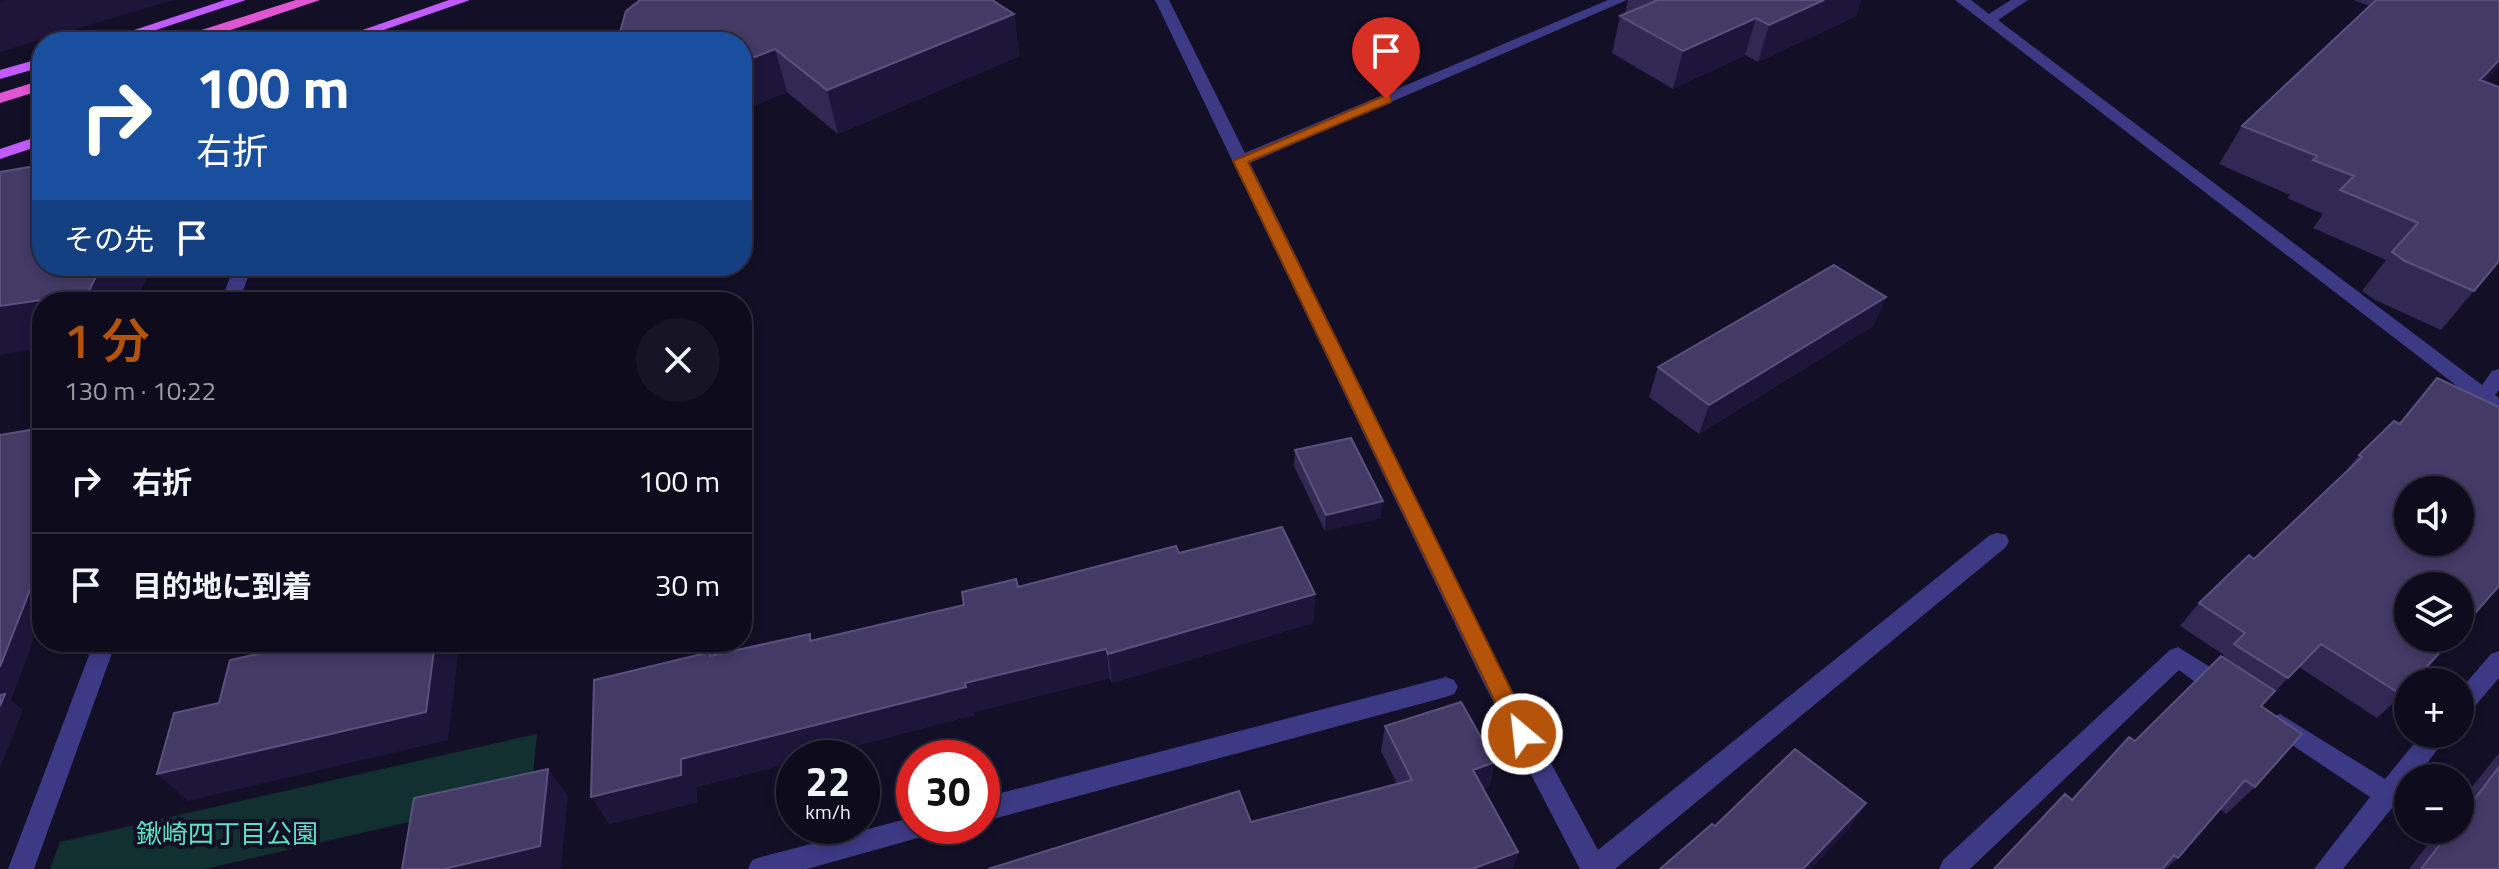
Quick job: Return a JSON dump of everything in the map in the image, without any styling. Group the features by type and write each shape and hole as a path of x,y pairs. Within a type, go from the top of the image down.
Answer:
{"highway":[{"path":"211,32 312,0"},
{"path":"0,98 32,88"}],"main road":[{"path":"137,32 239,0"},
{"path":"365,32 463,0"},
{"path":"0,75 32,65"},
{"path":"0,154 32,143"}],"street":[{"path":"1162,0 1494,680 1594,869 1998,541"},
{"path":"1240,161 1620,0"},
{"path":"1962,0 2492,402 2499,376"},
{"path":"1989,20 2021,0"},
{"path":"21,869 101,652"},
{"path":"1952,869 2178,657 2386,794"},
{"path":"2474,690 2499,661"},
{"path":"1000,805 1446,687"},
{"path":"2327,869 2425,748"},
{"path":"761,869 896,833"}],"green space":[{"name":"鍬崎四丁目公園","path":"537,734 531,794 205,869 50,869 60,842"}],"building":[{"path":"640,0 992,0 1014,14 827,90 775,49 752,58 752,32 620,32 626,11"},
{"path":"1654,0 1824,0 1769,25 1756,18 1683,51 1620,16"},
{"path":"2376,0 2499,0 2499,60 2480,80 2499,87 2499,261 2474,291 2405,261 2392,252 2418,223 2340,190 2354,176 2313,160 2317,156 2242,126"},
{"path":"32,167 32,276 96,276 88,292 32,292 32,301 0,306 0,172"},
{"path":"1834,265 1886,297 1709,405 1658,367"},
{"path":"2437,378 2499,407 2499,586 2474,614 2474,572 2394,572 2394,652 2440,652 2426,668 2394,668 2394,690 2321,644 2288,678 2234,644 2245,633 2199,603 2249,555 2254,559 2362,457 2359,455 2394,421 2400,424"},
{"path":"32,430 32,585 0,667 0,435"},
{"path":"1351,438 1383,501 1326,515 1295,450"},
{"path":"1282,527 1315,594 1108,654 1106,649 965,683 966,687 681,759 681,775 591,797 594,680 710,652 710,656 752,652 752,647 810,634 810,641 964,605 962,592 1016,579 1018,587 1176,546 1179,553"},
{"path":"267,652 434,652 426,712 157,774 174,713 219,703 230,660"},
{"path":"2221,656 2275,691 2261,706 2302,734 2255,787 2245,780 2178,858 2174,855 2162,869 1994,869 2065,794 2072,800 2129,737 2135,741"},
{"path":"1461,702 1495,762 1473,770 1518,852 1472,869 988,869 1239,791 1251,822 1412,780 1385,726"},
{"path":"1795,749 1866,803 1803,869 1660,869 1712,824 1715,826"},
{"path":"2499,767 2499,869 2421,869 2440,844 2474,844 2474,800"},
{"path":"548,769 540,846 444,869 402,869 414,798"}],"route":[{"path":"1386,99 1240,161 1522,734"}]}
